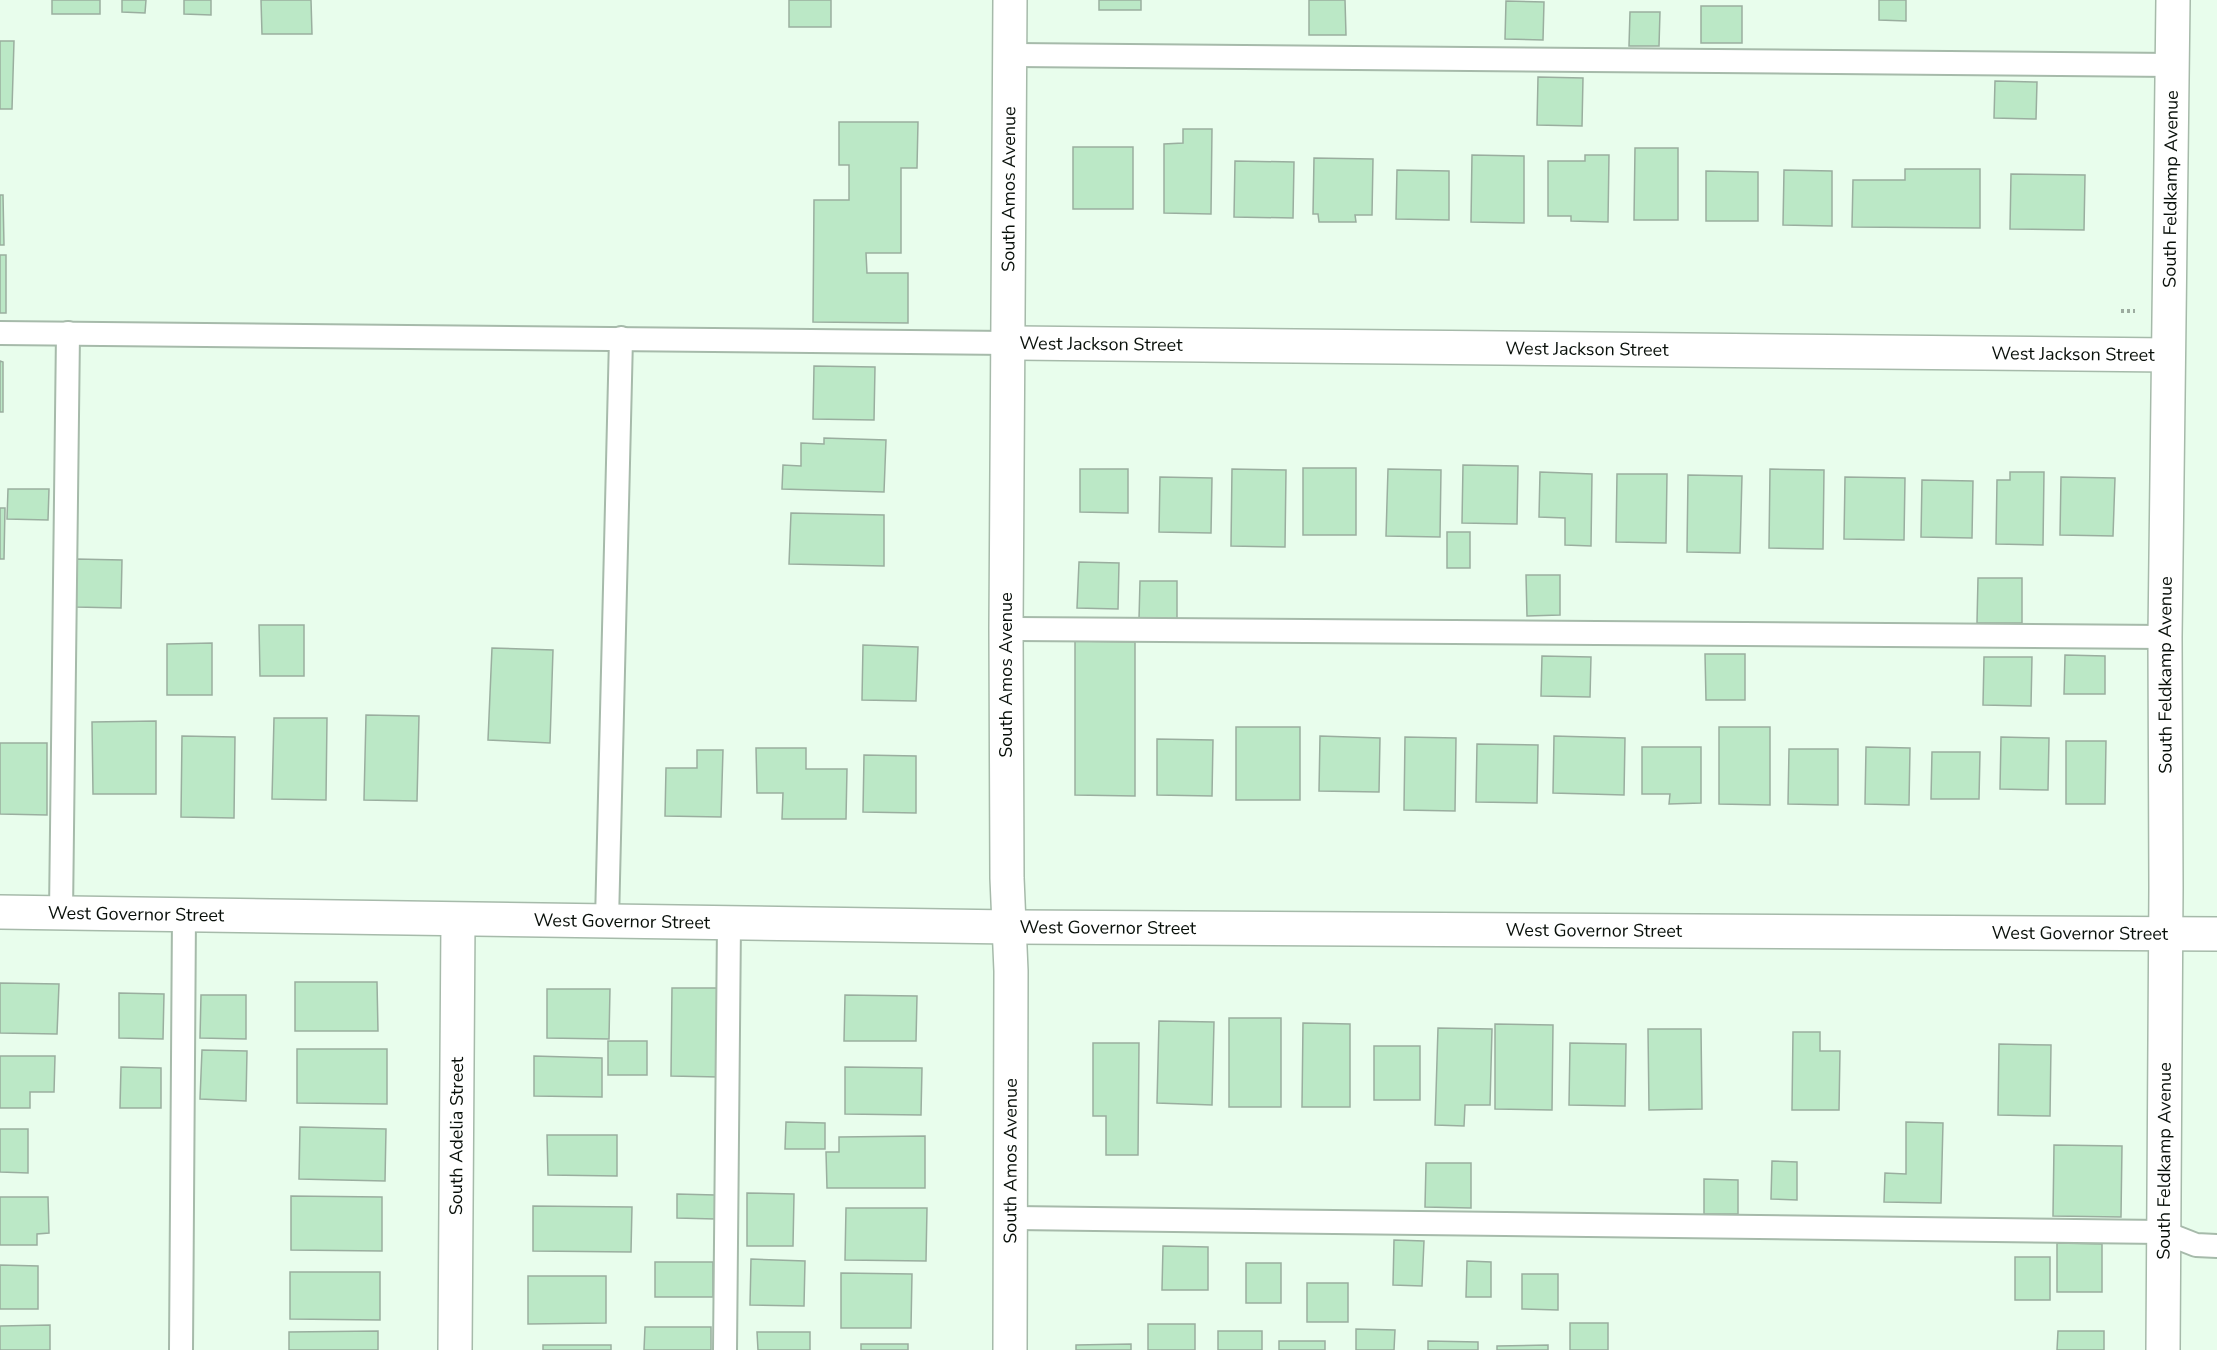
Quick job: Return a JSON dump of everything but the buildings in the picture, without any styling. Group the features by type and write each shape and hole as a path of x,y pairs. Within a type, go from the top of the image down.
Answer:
{"street":[{"name":"South Amos Avenue","path":"1010,0 1006,629 1007,878 1011,971 1010,1350"},
{"name":"South Feldkamp Avenue","path":"2163,1350 2167,355 2173,0"},
{"name":"West Jackson Street","path":"1008,343 2167,355"},
{"name":"West Governor Street","path":"0,912 1010,927 2217,934"},
{"name":"South Adelia Street","path":"455,1350 458,920"}],"lane":[{"path":"1010,55 2173,65"},
{"path":"0,333 1008,343"},
{"path":"61,913 68,333"},
{"path":"607,921 621,338"},
{"path":"1006,629 2165,637"},
{"path":"182,1350 184,915"},
{"path":"725,1350 729,923"},
{"path":"1010,1218 2163,1232 2196,1245 2217,1246"}],"path":[{"path":"2121,311 2137,311"}]}
